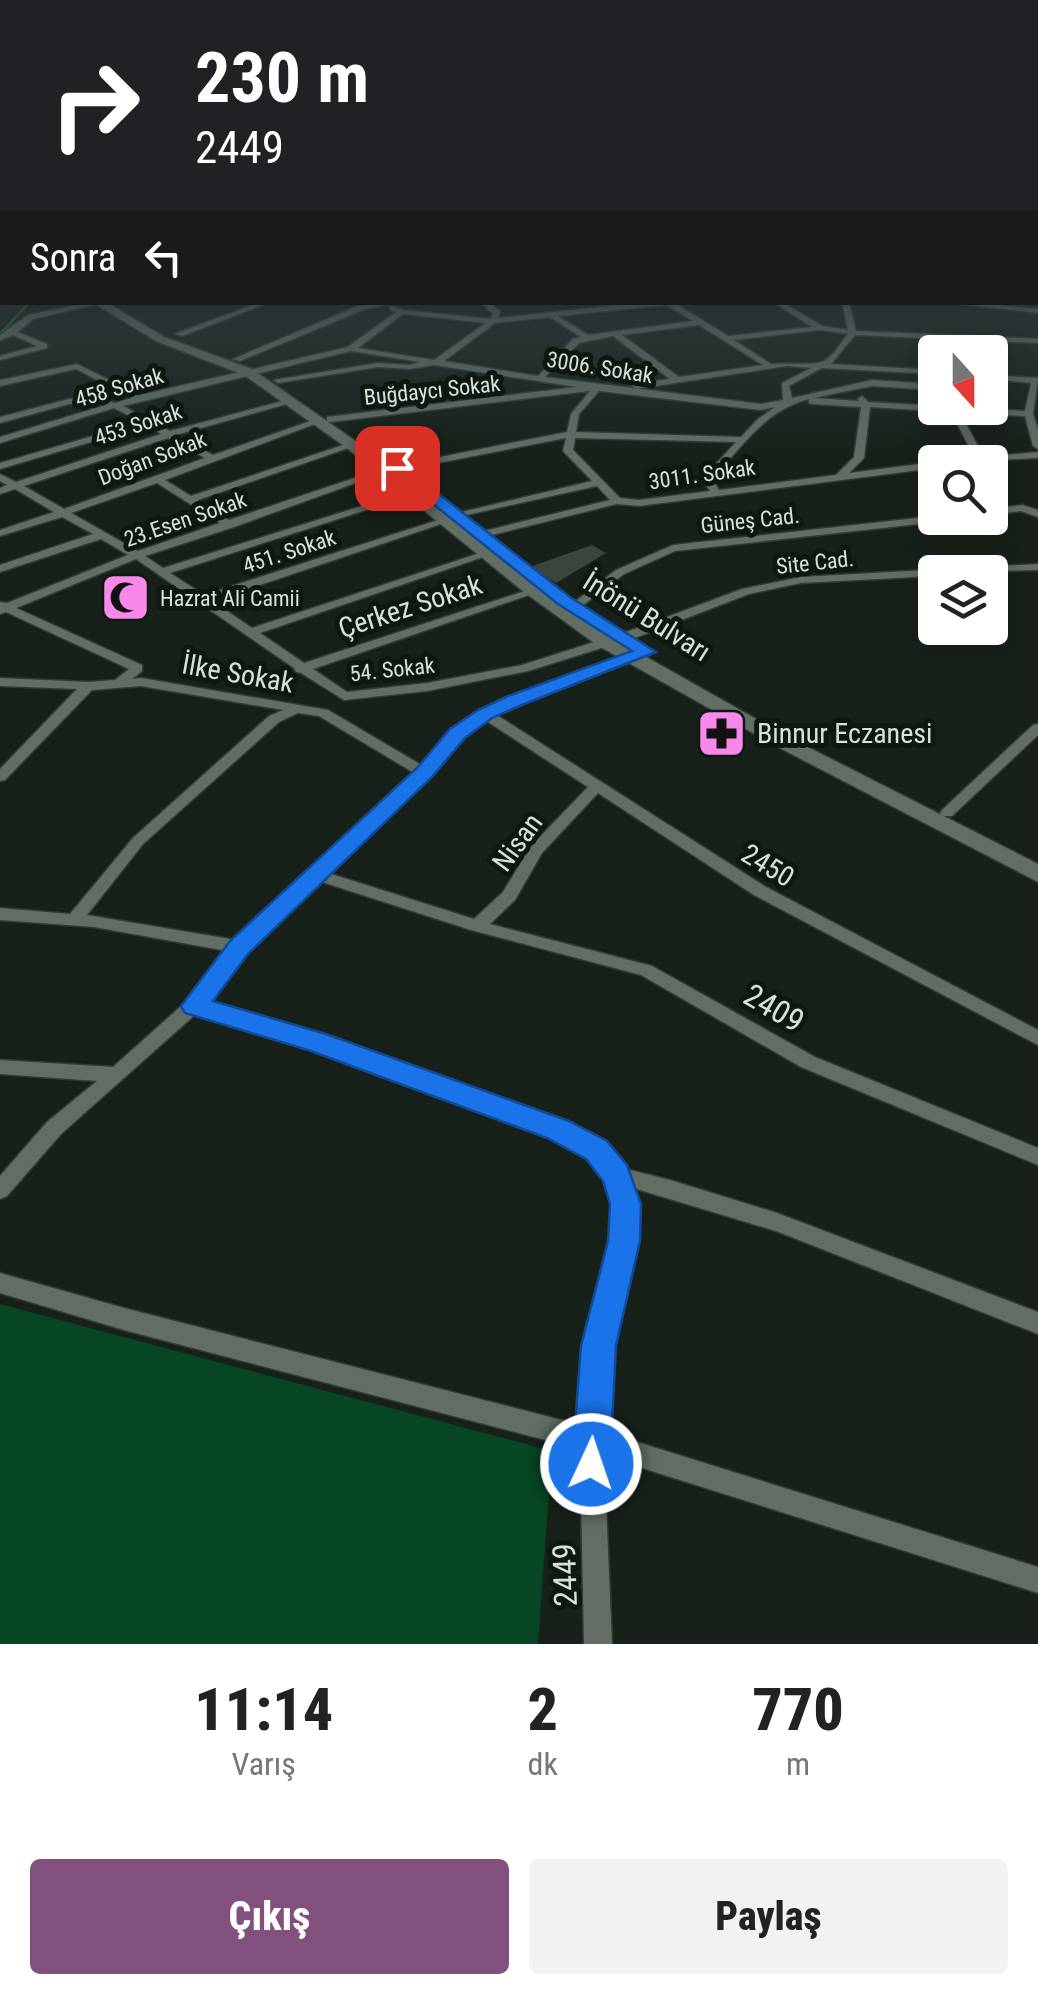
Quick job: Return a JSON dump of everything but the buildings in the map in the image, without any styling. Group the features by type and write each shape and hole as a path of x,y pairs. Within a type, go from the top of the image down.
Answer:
{"main road":[{"path":"102,305 262,374"},
{"path":"117,305 172,335 237,358 262,374 290,402 324,420 352,445 391,470 412,494 451,518 487,554 535,592 627,647"},
{"name":"İnönü Bulvarı","path":"262,374 627,647 765,733 1038,874"},
{"name":"İnönü Bulvarı","path":"627,647 807,743 1038,857"}],"street":[{"path":"0,338 15,333 23,320 88,305"},
{"path":"172,335 259,305"},
{"path":"237,358 374,305"},
{"path":"387,305 401,312 494,320 650,305"},
{"path":"262,374 378,365 410,367 439,361 494,320 496,313 487,305"},
{"path":"671,305 768,365"},
{"path":"781,305 820,328"},
{"path":"788,401 785,385 842,349 853,333 846,305"},
{"path":"946,335 954,305"},
{"path":"996,305 1038,311"},
{"path":"351,349 401,312"},
{"path":"553,316 587,337"},
{"path":"542,376 576,341 587,337 699,322"},
{"path":"726,339 820,328 918,335"},
{"path":"0,358 44,346 15,333"},
{"path":"614,333 676,379"},
{"path":"1008,339 1038,341"},
{"name":"3006. Sokak","path":"262,374 351,349 542,376 597,388 761,407 872,383 918,385"},
{"path":"617,389 768,365 918,371"},
{"path":"0,383 77,366 140,398"},
{"path":"840,475 858,458 866,405 853,388 856,378 868,367"},
{"name":"458 Sokak","path":"0,440 140,398 262,374"},
{"path":"1008,378 1037,380 1029,414 1038,446"},
{"path":"568,435 575,414 597,388"},
{"name":"Buğdaycı Sokak","path":"324,420 597,388"},
{"path":"0,420 84,400 113,406 210,456"},
{"path":"714,491 707,479 761,421 788,401 918,409"},
{"name":"453 Sokak","path":"0,490 166,434 290,402"},
{"path":"0,409 22,416"},
{"path":"1008,413 1029,414"},
{"name":"Doğan Sokak","path":"0,534 64,514 210,456 324,420"},
{"path":"0,466 146,422"},
{"name":"23.Esen Sokak","path":"2,607 137,555 391,470 568,435 746,440"},
{"name":"3011. Sokak","path":"568,435 568,450 596,484 617,501 638,503 918,467"},
{"path":"189,500 352,445"},
{"path":"1008,458 1038,455"},
{"name":"54. Sokak","path":"0,477 137,555 344,696 427,687 627,647"},
{"path":"156,478 230,525"},
{"name":"451. Sokak","path":"202,600 451,518 596,484"},
{"path":"161,572 412,494"},
{"path":"480,535 617,501"},
{"path":"1008,510 1022,508 1038,514"},
{"name":"Güneş Cad.","path":"574,607 620,572 673,548 918,521"},
{"path":"0,569 102,535"},
{"path":"249,633 487,554"},
{"path":"1033,568 1038,554"},
{"name":"Site Cad.","path":"627,647 746,591 801,580 1033,568"},
{"name":"Çerkez Sokak","path":"300,669 535,592"},
{"path":"2,607 138,668 119,684"},
{"path":"0,1190 54,1128 194,1006 239,947 425,772 458,734 485,714 627,647"},
{"name":"İlke Sokak","path":"0,682 88,686 141,682 323,713 425,772"},
{"path":"0,777 88,686"},
{"path":"323,713 344,696"},
{"path":"74,920 138,841 274,719 298,708"},
{"name":"2450","path":"485,714 760,890 1038,1038"},
{"path":"946,813 1038,728"},
{"name":"Nisan","path":"476,926 510,896 536,850 596,787"},
{"name":"2409","path":"317,874 476,926 646,970 808,1062 1038,1157"},
{"path":"0,914 74,920 239,947"},
{"path":"194,1006 316,1041 558,1130 596,1150 616,1175 679,1189 764,1218 1038,1323"},
{"path":"0,1067 117,1075"},
{"name":"2449","path":"598,1644 592,1440 598,1346 624,1241 626,1204 616,1175"},
{"path":"0,1283 124,1319 592,1440 1038,1580"}],"green space":[{"path":"0,1304 552,1451 538,1644 0,1644"}],"waterway":[{"path":"0,334 27,305"}],"place":[{"name":"Hazrat Ali Camii","path":"125,598"},
{"name":"Binnur Eczanesi","path":"722,733"}],"route":[{"path":"397,468 564,600 646,652 515,700 485,714 458,734 425,772 239,947 194,1006 316,1041 558,1130 596,1150 616,1175 626,1204 624,1241 598,1346 591,1464"}]}
